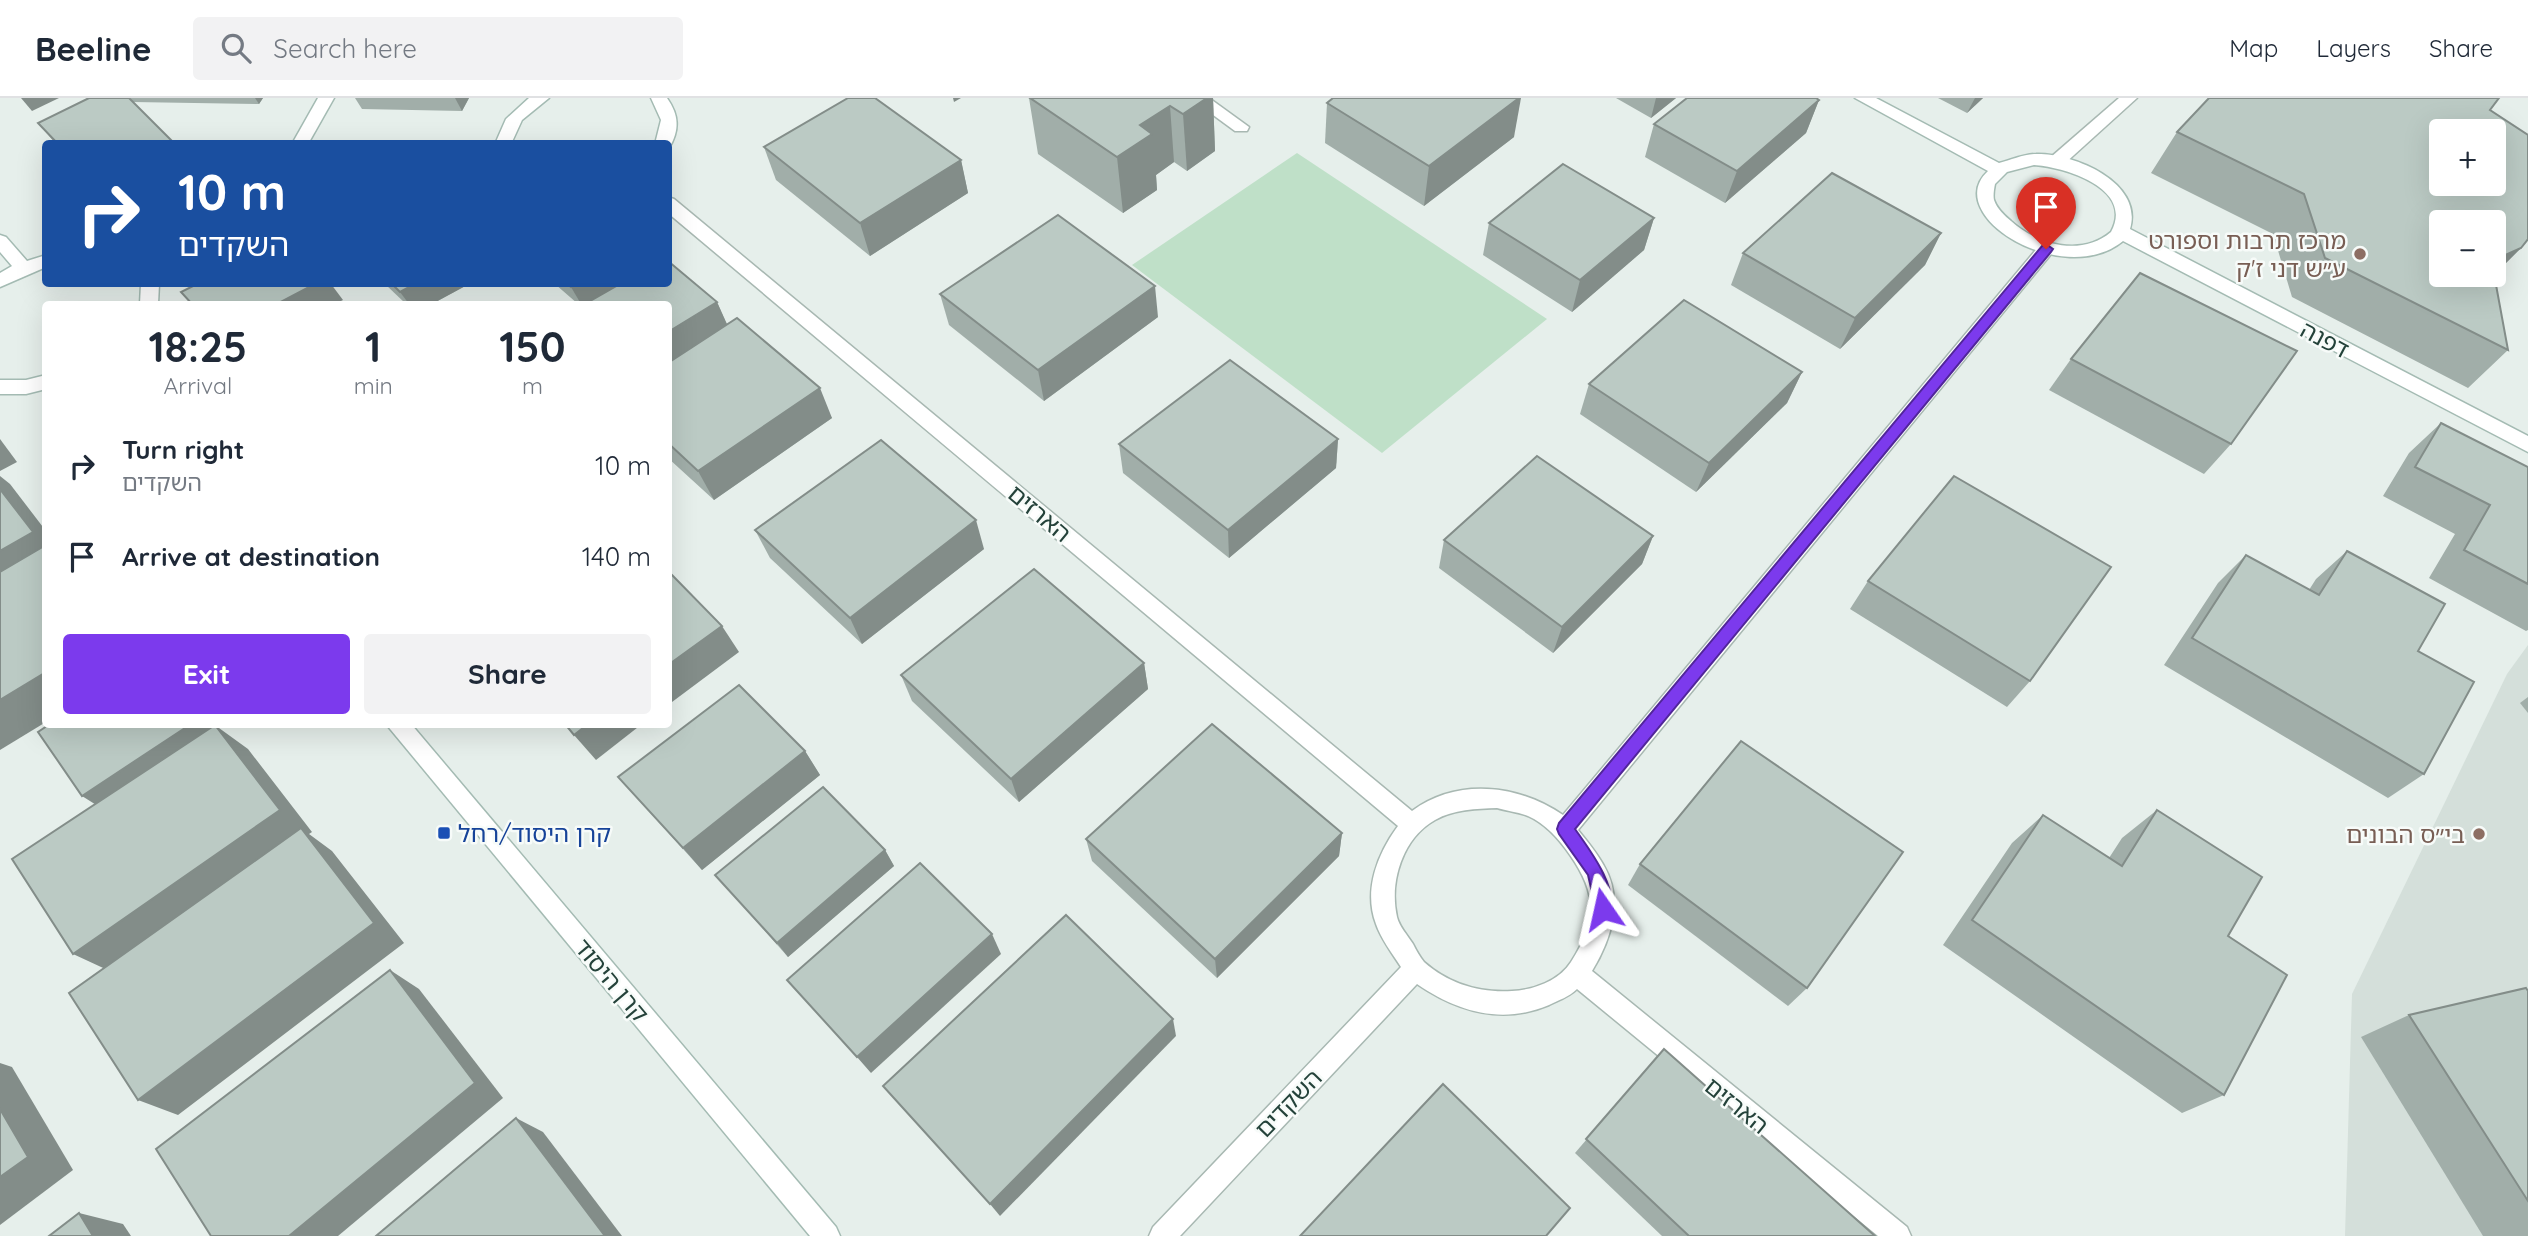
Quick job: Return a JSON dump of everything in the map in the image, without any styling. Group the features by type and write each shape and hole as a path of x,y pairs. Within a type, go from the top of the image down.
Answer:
{"street":[{"path":"302,140 326,98"},
{"path":"504,140 516,117 541,98"},
{"path":"659,98 666,106 671,122 664,140"},
{"path":"1198,98 1241,127"},
{"path":"1863,98 1997,169"},
{"path":"2057,161 2129,98"},
{"path":"2034,159 2057,161 2078,167 2112,190 2122,204 2125,219 2121,232 2110,244 2092,251 2070,253 2046,249 2013,234 1990,212 1984,195 1986,180 1997,169 2014,162 2034,159"},
{"name":"הארזים","path":"672,206 1412,824"},
{"name":"דפנה","path":"2121,232 2528,445"},
{"path":"0,241 23,268"},
{"path":"1565,829 2046,249"},
{"path":"0,281 23,268 42,262"},
{"path":"0,387 26,387 42,383"},
{"name":"קרן היסוד","path":"400,728 827,1236"},
{"path":"1497,798 1534,808 1565,829 1596,873 1603,909 1596,943 1577,974 1562,987 1527,1002 1487,1004 1448,992 1415,969 1386,921 1383,885 1392,852 1412,824 1428,812 1461,800 1497,798"},
{"name":"השקדים","path":"1161,1236 1415,969"},
{"name":"הארזים","path":"1577,974 1898,1236"}],"shaded area":[{"name":"בי״ס הבונים","path":"2528,645 2528,1236 2345,1236 2352,994 2507,674"}],"green space":[{"path":"1297,153 1547,319 1382,453 1132,265"}],"building":[{"path":"89,98 129,98 171,140 54,140 38,123"},
{"path":"848,98 875,98 961,160 860,223 764,147"},
{"path":"1030,98 1207,98 1183,114 1170,106 1140,125 1152,134 1117,157"},
{"path":"1333,98 1519,98 1429,166 1327,103"},
{"path":"1687,98 1819,100 1737,171 1654,124"},
{"path":"2209,98 2499,98 2490,110 2504,119 2429,119 2429,196 2506,196 2506,121 2528,135 2528,239 2521,248 2506,255 2506,210 2429,210 2429,287 2496,287 2508,350 2325,258 2304,194 2177,132"},
{"path":"1563,164 1654,218 1580,280 1489,223"},
{"path":"1832,173 1941,233 1855,318 1743,253"},
{"path":"1058,215 1155,286 1038,370 940,294"},
{"path":"672,264 717,302 672,330 672,301 590,301 615,287 672,287"},
{"path":"2140,273 2297,351 2231,444 2071,359"},
{"path":"191,287 309,287 283,301 189,301 181,292"},
{"path":"395,287 409,287 400,292"},
{"path":"1684,300 1802,372 1709,463 1589,384"},
{"path":"737,318 820,388 698,471 672,447 672,360"},
{"path":"1230,360 1338,439 1228,530 1119,444"},
{"path":"2441,423 2528,467 2528,584 2464,550 2490,505 2415,467"},
{"path":"881,440 976,520 850,618 755,530"},
{"path":"1537,456 1653,536 1562,627 1444,540"},
{"path":"1954,476 2111,567 2030,681 1868,581"},
{"path":"0,489 33,532 0,551"},
{"path":"42,547 42,674 0,700 0,572"},
{"path":"2347,551 2445,604 2418,651 2474,682 2424,774 2192,638 2246,555 2319,595"},
{"path":"1034,569 1144,663 1011,779 901,675"},
{"path":"672,575 722,626 672,662"},
{"path":"739,685 805,751 683,848 618,777"},
{"path":"1212,724 1342,833 1215,959 1086,839"},
{"path":"44,728 185,728 82,796 38,732"},
{"path":"210,728 217,728 280,810 73,954 12,859"},
{"path":"568,728 583,728 574,735"},
{"path":"1741,741 1903,852 1807,988 1640,864"},
{"path":"823,787 885,850 777,943 715,875"},
{"path":"2157,810 2262,877 2228,936 2287,975 2224,1095 1972,920 2043,815 2122,866"},
{"path":"301,828 374,923 138,1100 69,993"},
{"path":"920,863 992,934 857,1057 787,980"},
{"path":"1066,915 1173,1019 990,1204 883,1086"},
{"path":"390,970 475,1083 289,1236 211,1236 156,1149"},
{"path":"2526,988 2528,991 2528,1201 2409,1015"},
{"path":"1664,1049 1875,1236 1689,1236 1586,1139"},
{"path":"1443,1084 1570,1208 1546,1236 1300,1236"},
{"path":"0,1109 28,1157 0,1177"},
{"path":"516,1118 605,1236 376,1236"},
{"path":"79,1213 93,1236 49,1236"}],"place":[{"name":"מרכז תרבות וספורט ע״ש דני ז'ק","path":"2360,254"},
{"name":"קרן היסוד/רחל","path":"444,833"},
{"name":"בי״ס הבונים","path":"2479,834"}],"route":[{"path":"1603,909 1596,873 1565,829 2046,249"}]}
